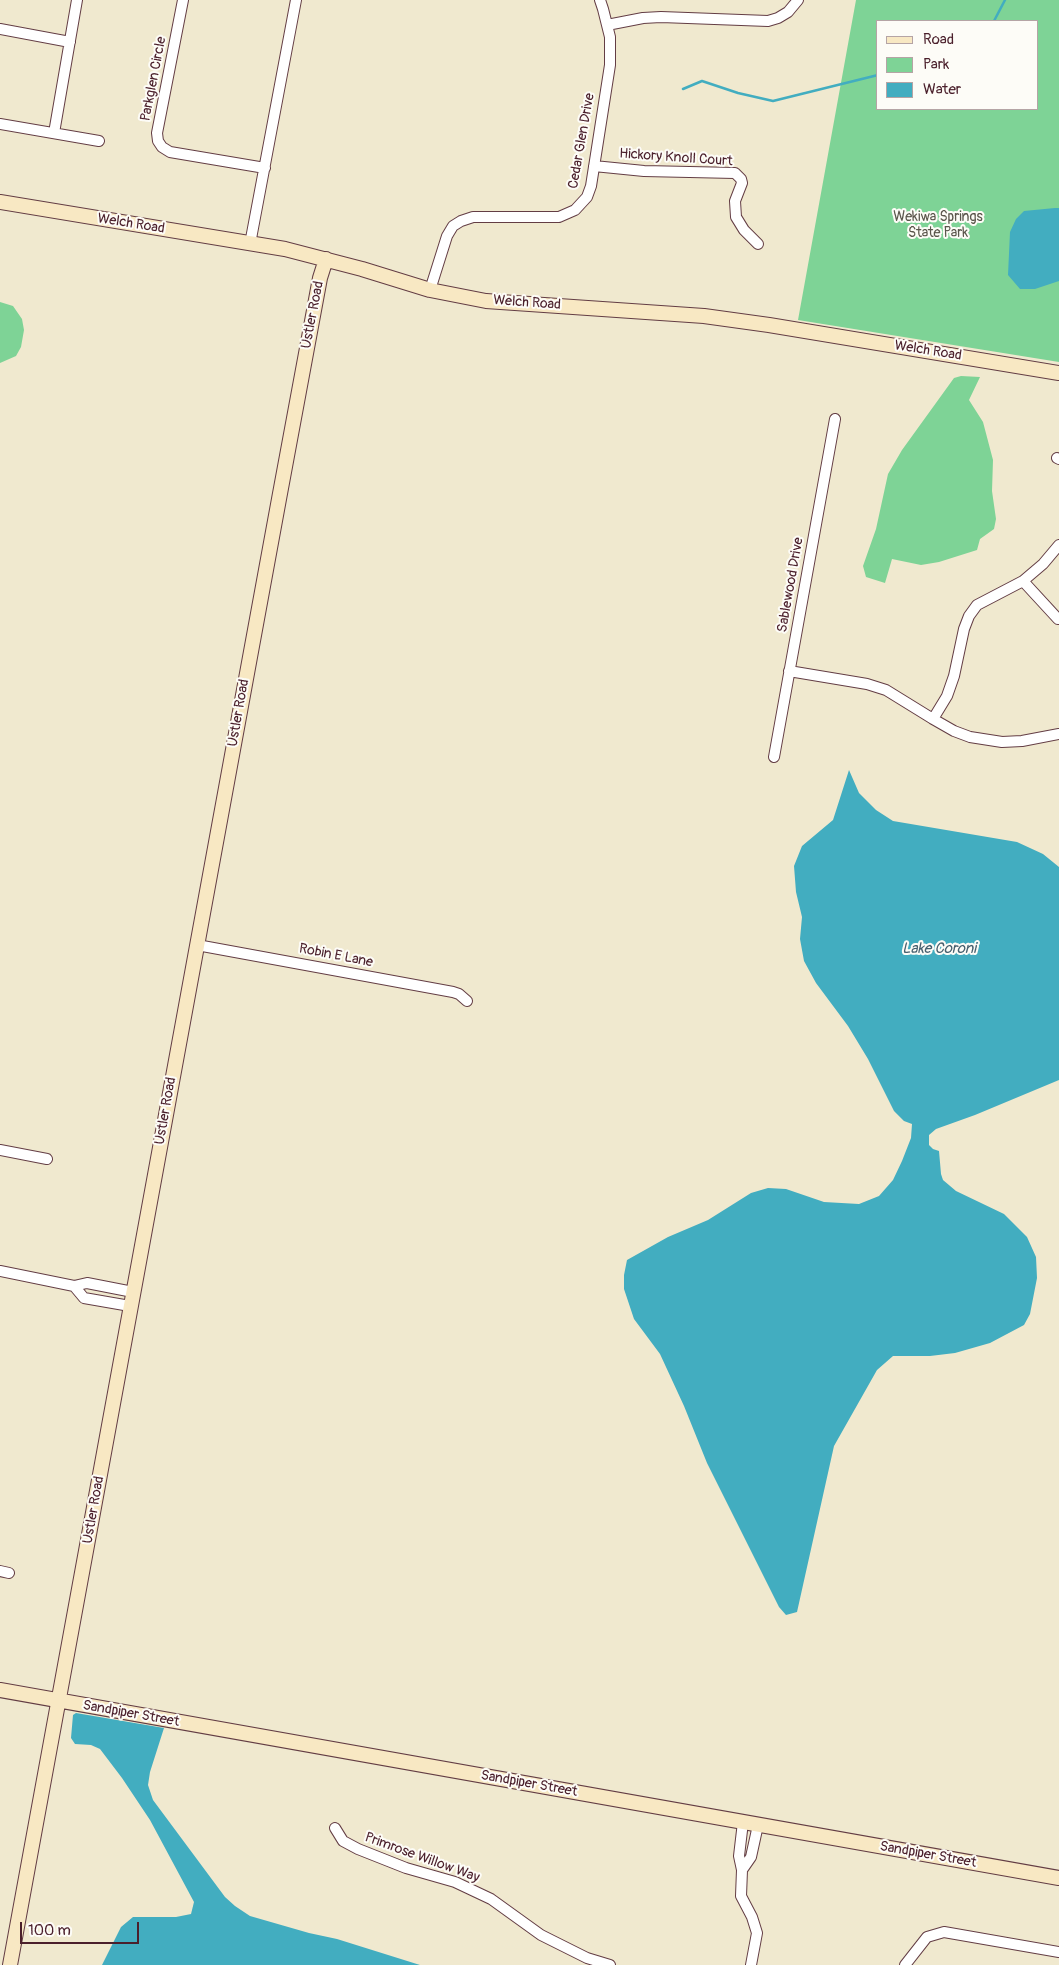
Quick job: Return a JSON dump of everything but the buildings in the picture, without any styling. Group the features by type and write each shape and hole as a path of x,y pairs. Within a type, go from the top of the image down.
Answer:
{"street":[{"path":"54,133 78,0"},
{"name":"Parkglen Circle","path":"183,0 157,133 158,140 162,147 170,152 265,168"},
{"path":"250,244 296,0"},
{"name":"Cedar Glen Drive","path":"430,290 447,236 461,220 473,217 554,217 565,215 575,210 587,197 591,186 611,51 608,25 600,0"},
{"path":"608,25 643,18 661,17 768,21 783,15 798,0"},
{"path":"0,29 70,42"},
{"path":"0,124 99,141"},
{"name":"Hickory Knoll Court","path":"594,166 644,171 735,173 739,176 742,183 735,201 736,217 744,230 758,244"},
{"name":"Welch Road","path":"0,202 285,249 326,259 430,290 486,300 704,316 1059,373"},
{"name":"Ustler Road","path":"10,1965 320,278 326,259"},
{"name":"Sablewood Drive","path":"774,757 835,419"},
{"path":"933,719 949,690 969,616 977,605 1023,580 1043,564 1059,545"},
{"path":"1023,580 1058,619"},
{"path":"789,671 867,684 886,690 933,719 970,736 994,741 1022,741 1059,734"},
{"name":"Robin E Lane","path":"197,945 453,992 460,994 467,1001"},
{"path":"0,1150 47,1159"},
{"path":"0,1271 74,1286 87,1283 103,1286 131,1299"},
{"path":"74,1286 84,1298 100,1301 131,1299"},
{"path":"100,1301 103,1286"},
{"name":"Sandpiper Street","path":"0,1690 1059,1878"},
{"path":"750,1823 739,1856 742,1870 741,1896 752,1916 757,1933 751,1965"},
{"name":"Primrose Willow Way","path":"335,1828 343,1841 358,1849 406,1868 455,1882 491,1899 541,1935 586,1958 610,1965"},
{"path":"905,1965 927,1937 944,1932 1059,1952"}],"green space":[{"name":"Wekiwa Springs State Park","path":"856,0 1059,0 1059,362 798,320"},
{"path":"0,302 13,306 22,319 24,330 21,347 16,356 0,363"},
{"path":"961,376 980,377 969,400 983,422 993,460 992,491 996,519 994,529 980,539 977,550 939,562 921,565 892,559 885,583 866,577 863,566 876,529 888,474 902,450 954,378"}],"water":[{"path":"1059,208 1059,281 1035,289 1020,289 1008,275 1010,232 1016,219 1024,211"},
{"name":"Lake Coroni","path":"849,770 859,793 876,810 893,821 1017,842 1043,854 1059,867 1059,1080 936,1129 929,1135 929,1145 939,1151 943,1180 956,1191 1004,1214 1027,1237 1036,1257 1037,1278 1030,1314 1024,1325 990,1343 955,1353 930,1356 893,1356 877,1370 834,1446 797,1612 786,1615 779,1607 707,1463 660,1354 634,1319 624,1289 624,1275 627,1260 668,1237 708,1220 751,1193 768,1188 786,1189 824,1202 859,1204 879,1196 893,1180 902,1161 911,1138 912,1124 904,1121 894,1111 868,1059 848,1026 816,983 804,961 800,939 802,917 796,892 794,866 802,846 833,820"},
{"path":"76,1713 164,1728 150,1772 148,1785 153,1800 225,1897 235,1906 250,1916 337,1939 420,1965 102,1965 121,1927 133,1917 176,1917 191,1914 194,1902 150,1820 122,1778 100,1749 91,1745 75,1744 71,1738 73,1715"}],"waterway":[{"path":"995,20 1005,0"},
{"path":"683,89 702,81 738,93 773,101 876,75"}]}
